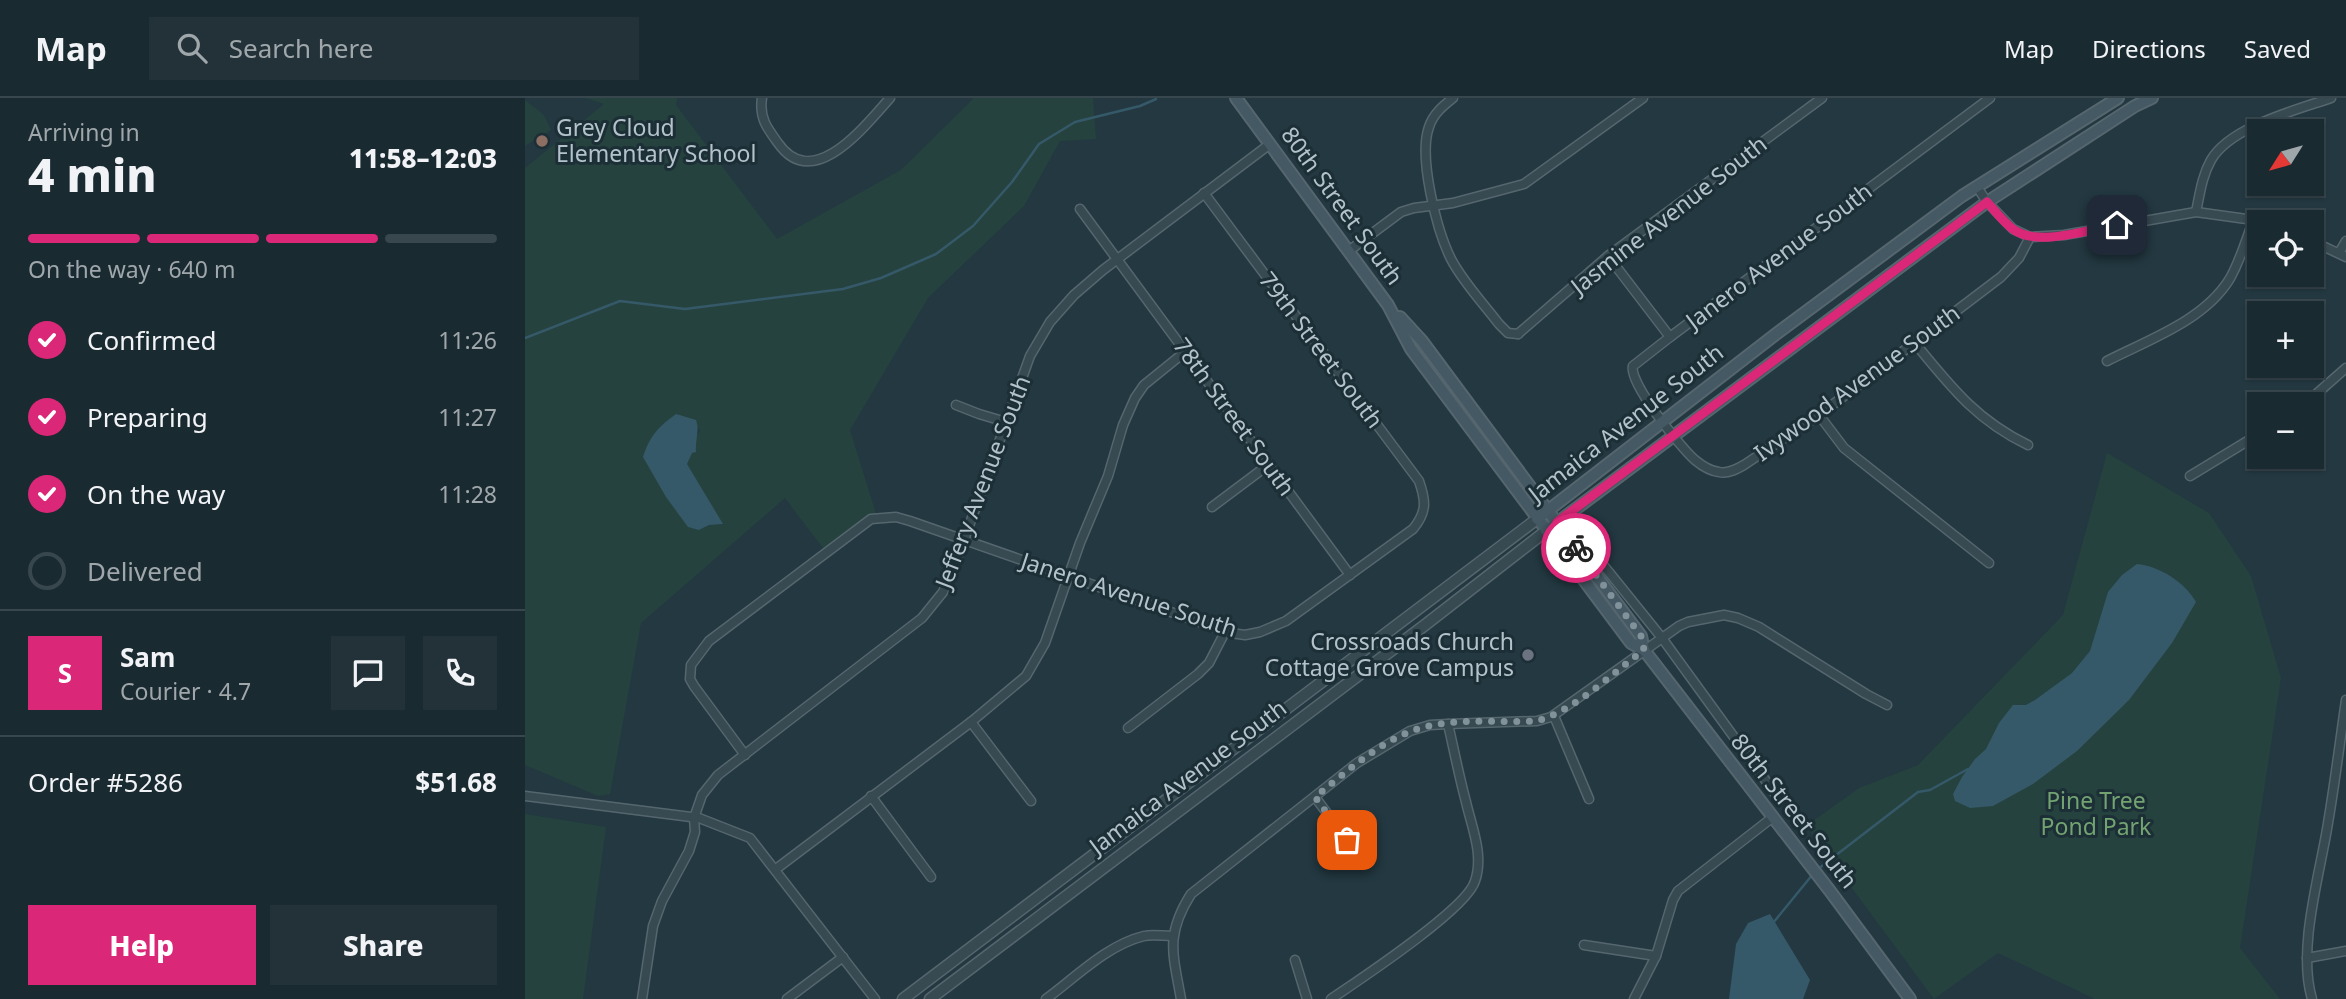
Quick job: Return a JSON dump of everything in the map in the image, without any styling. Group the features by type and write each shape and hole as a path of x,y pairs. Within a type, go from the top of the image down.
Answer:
{"main road":[{"name":"80th Street South","path":"1236,98 1350,250 1388,305 1411,349 1537,519 1631,643 1644,650 1910,999"},
{"name":"Jamaica Avenue South","path":"1537,519 1786,327 1977,187 2117,98"},
{"name":"Jamaica Avenue South","path":"1546,531 1987,202 2135,106 2152,98"},
{"name":"80th Street South","path":"1388,305 1422,341 1557,522 1641,636 1644,650"}],"street":[{"path":"762,98 761,117 779,145 789,156 811,163 825,158 870,120 890,98"},
{"path":"1453,98 1435,114 1426,136 1425,153 1441,239 1453,262 1499,324 1508,333 1518,334 1523,344"},
{"path":"1350,250 1401,212 1453,203 1524,184 1643,98"},
{"name":"Jasmine Avenue South","path":"1518,334 1608,256 1822,98"},
{"name":"Janero Avenue South","path":"1672,435 1661,422 1631,371 1633,366 1990,98"},
{"path":"2196,212 2202,180 2212,158 2227,143 2266,122 2330,98"},
{"name":"Jeffery Avenue South","path":"642,999 653,926 662,901 689,850 695,832 694,818 708,786 922,618 943,592 1030,356 1050,322 1074,295 1117,259 1270,144"},
{"path":"1977,187 1987,202 2013,229 2030,237 2064,235 2196,212 2247,218"},
{"name":"79th Street South","path":"1204,192 1419,481 1424,494 1424,513"},
{"name":"78th Street South","path":"1080,209 1350,575"},
{"path":"2107,361 2187,319 2217,296 2230,279 2247,236"},
{"name":"Ivywood Avenue South","path":"1672,435 1706,468 1721,473 1744,465 1819,415 2001,277 2019,258 2030,237"},
{"path":"2324,246 2343,255 2346,241"},
{"path":"1608,256 1670,337"},
{"path":"1914,342 1977,413 1990,424 2028,445"},
{"path":"776,869 971,722 1026,676 1038,659 1108,477 1123,425 1135,398 1144,385 1186,351"},
{"path":"2319,392 2346,368"},
{"path":"956,405 1006,422"},
{"path":"1819,415 1844,448 1989,563"},
{"path":"2190,476 2247,441"},
{"path":"1212,507 1268,465"},
{"name":"Janero Avenue South","path":"745,755 690,679 691,664 709,641 871,519 896,517 1226,632 1245,635 1276,626 1412,529 1424,513"},
{"name":"Jamaica Avenue South","path":"903,999 1537,519"},
{"name":"80th Street South","path":"1575,530 1662,638 1779,799"},
{"name":"Jamaica Avenue South","path":"930,999 1546,531"},
{"path":"1181,999 1172,936 1178,915 1191,894 1357,763 1411,731 1430,725 1537,721 1553,716 1679,626 1698,619 1724,615 1759,627 1887,705"},
{"path":"1128,728 1198,674 1209,663 1226,632"},
{"path":"2312,999 2307,958 2313,904 2346,700"},
{"path":"1553,716 1589,799"},
{"path":"971,722 1031,802"},
{"path":"1331,999 1443,917 1470,893 1475,881 1478,848 1448,724"},
{"path":"525,796 694,818 750,838 875,999"},
{"path":"871,796 931,877"},
{"path":"1315,797 1347,840"},
{"path":"1634,999 1656,956 1672,900 1678,891 1773,817"},
{"path":"1046,999 1126,942 1147,936 1172,936"},
{"path":"1584,944 1656,956"},
{"path":"2307,958 2346,951"},
{"path":"787,999 843,957"},
{"path":"1295,960 1307,999"}],"green space":[{"path":"586,98 677,98 676,105 777,239 901,170 974,98 1093,98 1096,139 1060,141 1024,206 928,298 850,430 877,517 826,552 785,498 641,623 610,794 598,796 525,765 525,168 604,104","holes":["676,414 700,430 686,463 722,524 709,525 699,530"]},
{"path":"525,100 543,114 551,130 525,146"},
{"name":"Pine Tree Pond Park","path":"2107,453 2209,513 2251,576 2281,678 2240,948 2280,999 2095,999 1998,953 1934,999 1806,826 1859,788 1918,765 2063,615"},
{"path":"525,814 606,827 583,999 525,999"}],"water":[{"path":"676,414 696,420 696,452 692,453 687,464 723,524 709,525 699,530 688,527 666,497 643,457 655,432"},
{"path":"2137,564 2171,576 2196,602 2172,643 2129,700 2077,751 2033,784 1993,806 1970,808 1955,801 1953,794 1962,777 1986,749 1999,723 2013,705 2026,705 2035,700 2072,673 2090,651 2108,592 2122,575"},
{"path":"1770,914 1810,980 1803,999 1729,999 1736,944 1748,923"}],"waterway":[{"path":"525,338 620,301 685,309 843,289 881,278 936,254 973,226 1012,182 1039,144 1075,122 1140,106 1156,99"},
{"path":"1818,869 1918,792 1930,790 1968,769"},
{"path":"1773,923 1813,874"}],"way so far":[{"path":"1347,840 1315,797 1380,748 1411,731 1430,725 1537,721 1551,717 1644,650 1641,636 1576,548"}],"place":[{"name":"Grey Cloud Elementary School","path":"542,141"},
{"name":"Crossroads Church Cottage Grove Campus","path":"1528,655"}],"route":[{"path":"1576,548 1557,522 1987,202 2013,229 2030,237 2064,235 2117,225"}]}
